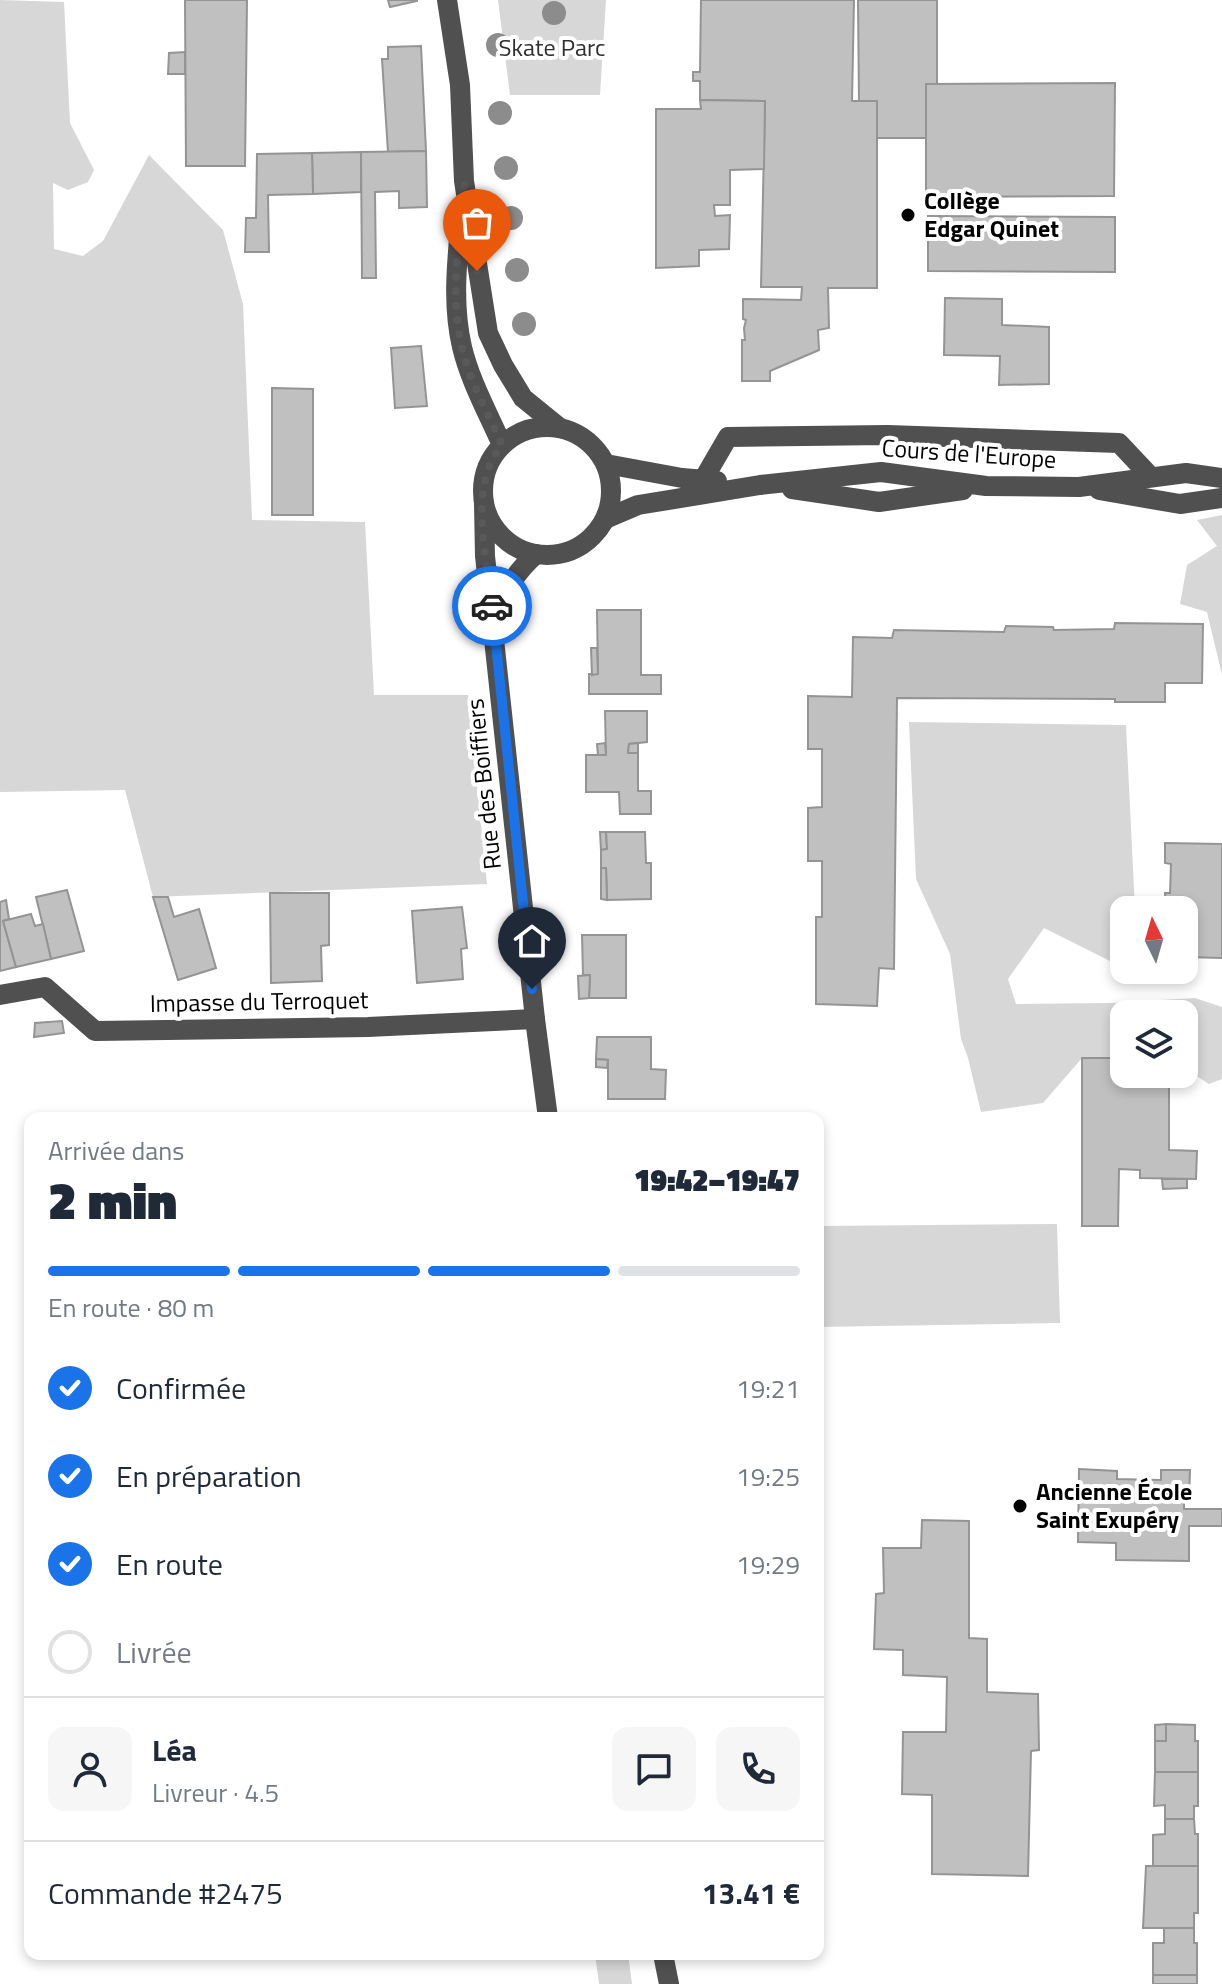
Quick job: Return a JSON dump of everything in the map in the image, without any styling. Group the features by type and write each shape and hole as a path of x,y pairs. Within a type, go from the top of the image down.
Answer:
{"street":[{"path":"447,0 460,85 464,181 488,333 523,398 560,428 584,438 600,453 606,464 612,493 605,519 590,539 557,555 536,554 515,547 493,526 484,504 485,474 502,445 523,431 560,428"},
{"path":"464,181 456,282 460,331 474,384 502,445"},
{"path":"703,480 728,437 888,435 1119,443 1151,477"},
{"name":"Cours de l'Europe","path":"606,464 636,472 760,485"},
{"name":"Cours de l'Europe","path":"605,519 638,505 760,485 881,472 986,486 1079,487 1186,473 1222,478"},
{"path":"760,485 879,502 986,486"},
{"name":"Cours de l'Europe","path":"1079,487 1180,504 1222,498"},
{"name":"Rue des Boiffiers","path":"484,504 485,556 547,1112"},
{"name":"Rue des Boiffiers","path":"495,635 503,597 521,568 536,554"},
{"name":"Impasse du Terroquet","path":"0,995 45,987 95,1031 368,1027 535,1019"},
{"path":"664,1960 669,1984"}],"green space":[{"path":"0,0 64,2 70,123 94,170 88,182 68,190 53,183 54,249 83,256 103,241 149,155 223,230 243,304 252,520 365,522 374,695 468,695 487,884 153,897 125,790 0,792"},
{"name":"Skate Parc","path":"498,0 606,0 600,95 510,95"},
{"path":"1222,515 1222,675 1207,612 1180,604 1187,565 1217,546 1197,520"},
{"path":"909,722 1126,725 1134,896 1110,896 1110,961 1044,928 1008,979 1016,1004 1110,1003 1110,1058 1082,1058 1043,1103 981,1112 961,1039 950,954 916,879"},
{"path":"1195,998 1222,1007 1222,1079 1209,1084 1198,1077 1198,1000 1161,1000"},
{"path":"1057,1224 1060,1323 824,1327 824,1226"},
{"path":"596,1960 629,1960 632,1984 599,1984"}],"building":[{"path":"185,0 247,0 245,166 186,166"},
{"path":"388,0 417,0 417,1 390,7"},
{"path":"701,0 854,0 852,101 877,101 877,288 828,288 829,328 818,330 819,350 770,371 770,381 742,381 742,340 745,340 746,320 743,319 743,299 801,300 802,287 761,287 765,101 700,100 700,81 693,81 693,72 700,72"},
{"path":"858,0 937,0 937,84 926,84 926,138 877,138 877,101 859,101"},
{"path":"421,46 426,151 388,152 382,59 388,59 388,47"},
{"path":"185,52 185,74 168,74 169,53"},
{"path":"1115,83 1114,196 926,197 926,84"},
{"path":"700,100 765,101 764,169 730,170 730,205 714,205 715,216 730,215 729,249 699,250 699,266 656,268 656,109 701,109"},
{"path":"426,151 427,207 399,208 399,191 375,192 376,278 362,278 361,152"},
{"path":"361,152 361,192 313,194 312,153"},
{"path":"312,153 313,194 268,195 269,252 245,252 246,218 256,218 257,154"},
{"path":"928,216 1115,217 1115,272 928,271"},
{"path":"945,298 1002,299 1002,325 1049,327 1049,384 999,385 1000,356 944,355"},
{"path":"421,346 427,406 395,408 391,348"},
{"path":"272,388 313,389 313,515 272,515"},
{"path":"597,610 641,610 641,675 661,675 661,694 589,694 589,674 598,674"},
{"path":"1115,623 1203,624 1202,683 1165,683 1165,702 897,698 894,969 879,968 877,1006 816,1004 816,917 822,917 822,861 808,861 808,808 822,807 822,749 808,749 808,696 852,697 853,637 892,638 894,630 1004,632 1006,626 1053,627 1054,630 1114,629"},
{"path":"591,648 597,648 598,674 592,675"},
{"path":"605,711 647,711 647,742 629,744 628,753 638,753 638,791 651,791 651,814 620,814 619,792 586,792 586,755 606,755"},
{"path":"605,743 606,755 598,755 597,744"},
{"path":"638,743 638,753 628,753 629,744"},
{"path":"600,832 606,832 607,849 601,850"},
{"path":"606,832 645,832 646,863 651,863 651,899 607,900 606,868 601,868 601,850 607,849"},
{"path":"1165,843 1222,844 1222,958 1198,957 1198,896 1165,896 1165,893 1170,893 1171,864 1165,863"},
{"path":"601,868 606,868 607,900 601,899"},
{"path":"67,890 84,951 51,959 36,897"},
{"path":"270,893 329,893 329,945 321,946 322,981 271,983"},
{"path":"153,897 168,897 174,917 199,909 216,968 178,980"},
{"path":"6,900 9,919 3,921 16,967 0,971 0,902"},
{"path":"462,907 467,948 461,949 463,979 417,983 412,911"},
{"path":"31,914 35,926 43,924 51,959 16,967 3,921"},
{"path":"582,935 626,935 626,998 589,998 590,975 583,975"},
{"path":"590,975 589,998 579,999 578,976"},
{"path":"62,1021 64,1033 34,1037 35,1023"},
{"path":"597,1037 651,1037 651,1069 666,1070 665,1099 608,1099 608,1060 596,1059"},
{"path":"1082,1058 1110,1058 1110,1088 1169,1088 1169,1150 1197,1151 1196,1179 1140,1178 1140,1170 1119,1169 1118,1226 1082,1226"},
{"path":"596,1059 608,1060 607,1068 596,1067"},
{"path":"1162,1179 1187,1179 1187,1188 1163,1189"},
{"path":"1079,1469 1117,1471 1117,1479 1161,1480 1161,1470 1190,1470 1189,1499 1184,1499 1184,1509 1222,1509 1222,1526 1189,1526 1189,1561 1116,1560 1116,1543 1078,1542"},
{"path":"922,1520 969,1521 969,1638 987,1639 987,1692 1038,1694 1039,1750 1031,1751 1028,1876 932,1874 932,1795 902,1794 903,1732 946,1732 947,1677 903,1675 903,1650 874,1649 876,1594 884,1593 883,1548 921,1548"},
{"path":"1166,1724 1166,1741 1155,1741 1155,1725"},
{"path":"1166,1724 1195,1725 1198,1772 1155,1772 1155,1741 1166,1741"},
{"path":"1155,1772 1198,1772 1198,1806 1194,1806 1194,1819 1165,1819 1165,1805 1154,1806"},
{"path":"1165,1819 1194,1819 1195,1834 1198,1834 1198,1866 1153,1866 1153,1835 1165,1834"},
{"path":"1146,1866 1198,1866 1198,1913 1194,1913 1194,1928 1143,1928"},
{"path":"1164,1928 1194,1928 1197,1975 1153,1975 1153,1943 1164,1943"},
{"path":"1153,1975 1197,1975 1197,1984 1153,1984"}],"way so far":[{"path":"477,271 464,181 456,282 457,315 462,347 474,384 502,445 488,464 483,484 485,556 492,606"}],"place":[{"name":"Collège Edgar Quinet","path":"908,215"},
{"name":"Ancienne École Saint Exupéry","path":"1020,1506"}],"route":[{"path":"492,606 532,989"}]}
